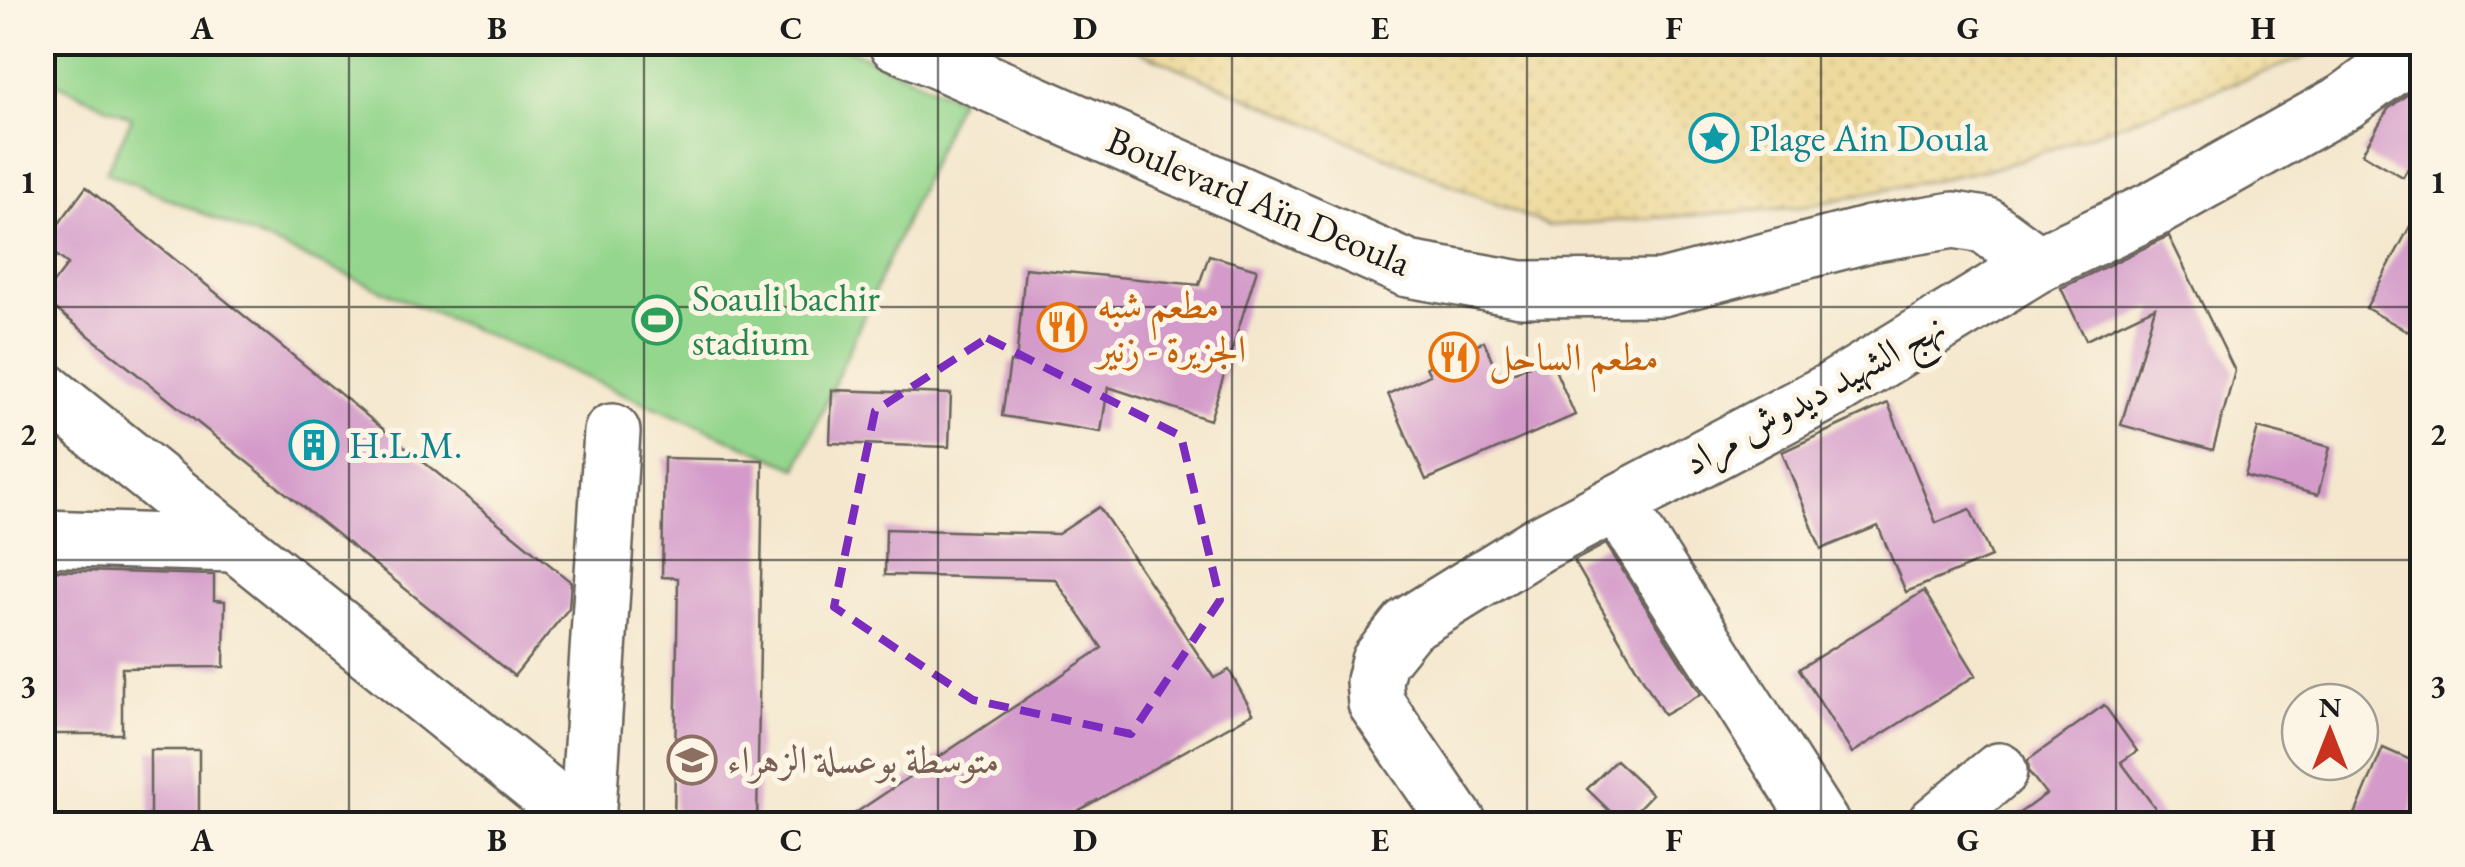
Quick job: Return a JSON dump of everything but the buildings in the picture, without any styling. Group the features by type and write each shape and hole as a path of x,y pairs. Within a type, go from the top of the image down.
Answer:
{"street":[{"name":"Boulevard Aïn Deoula","path":"896,42 1408,269 1522,289 1662,288 1870,234 1954,220 1985,226 2038,264"},
{"name":"نهج الشهيد ديدوش مراد","path":"1460,824 1376,703 1374,682 1380,661 1408,625 1537,546 1832,390 2038,264 2156,208 2346,101 2422,45"},
{"path":"42,388 585,824"},
{"path":"585,824 612,432"},
{"path":"1617,504 1821,824"},
{"path":"42,538 232,544"},
{"path":"1936,824 1999,771"}],"highlighted area":[{"path":"987,338 1181,436 1220,600 1131,734 973,700 834,607 875,411"}],"sand":[{"name":"Plage Ain Doula","path":"2312,42 2306,57 2003,166 1800,207 1548,226 1121,43"}],"green space":[{"name":"Soauli bachir stadium","path":"43,42 833,42 959,99 797,468 106,172 132,118 43,77"}],"place":[{"name":"Plage Ain Doula","path":"1714,138"},
{"name":"Soauli bachir stadium","path":"657,320"},
{"name":"مطعم شبه الجزيرة - زنير","path":"1062,327"},
{"name":"مطعم الساحل","path":"1454,357"},
{"name":"H.L.M.","path":"314,445"},
{"name":"متوسطة بوعسلة الزهراء","path":"692,760"}]}
